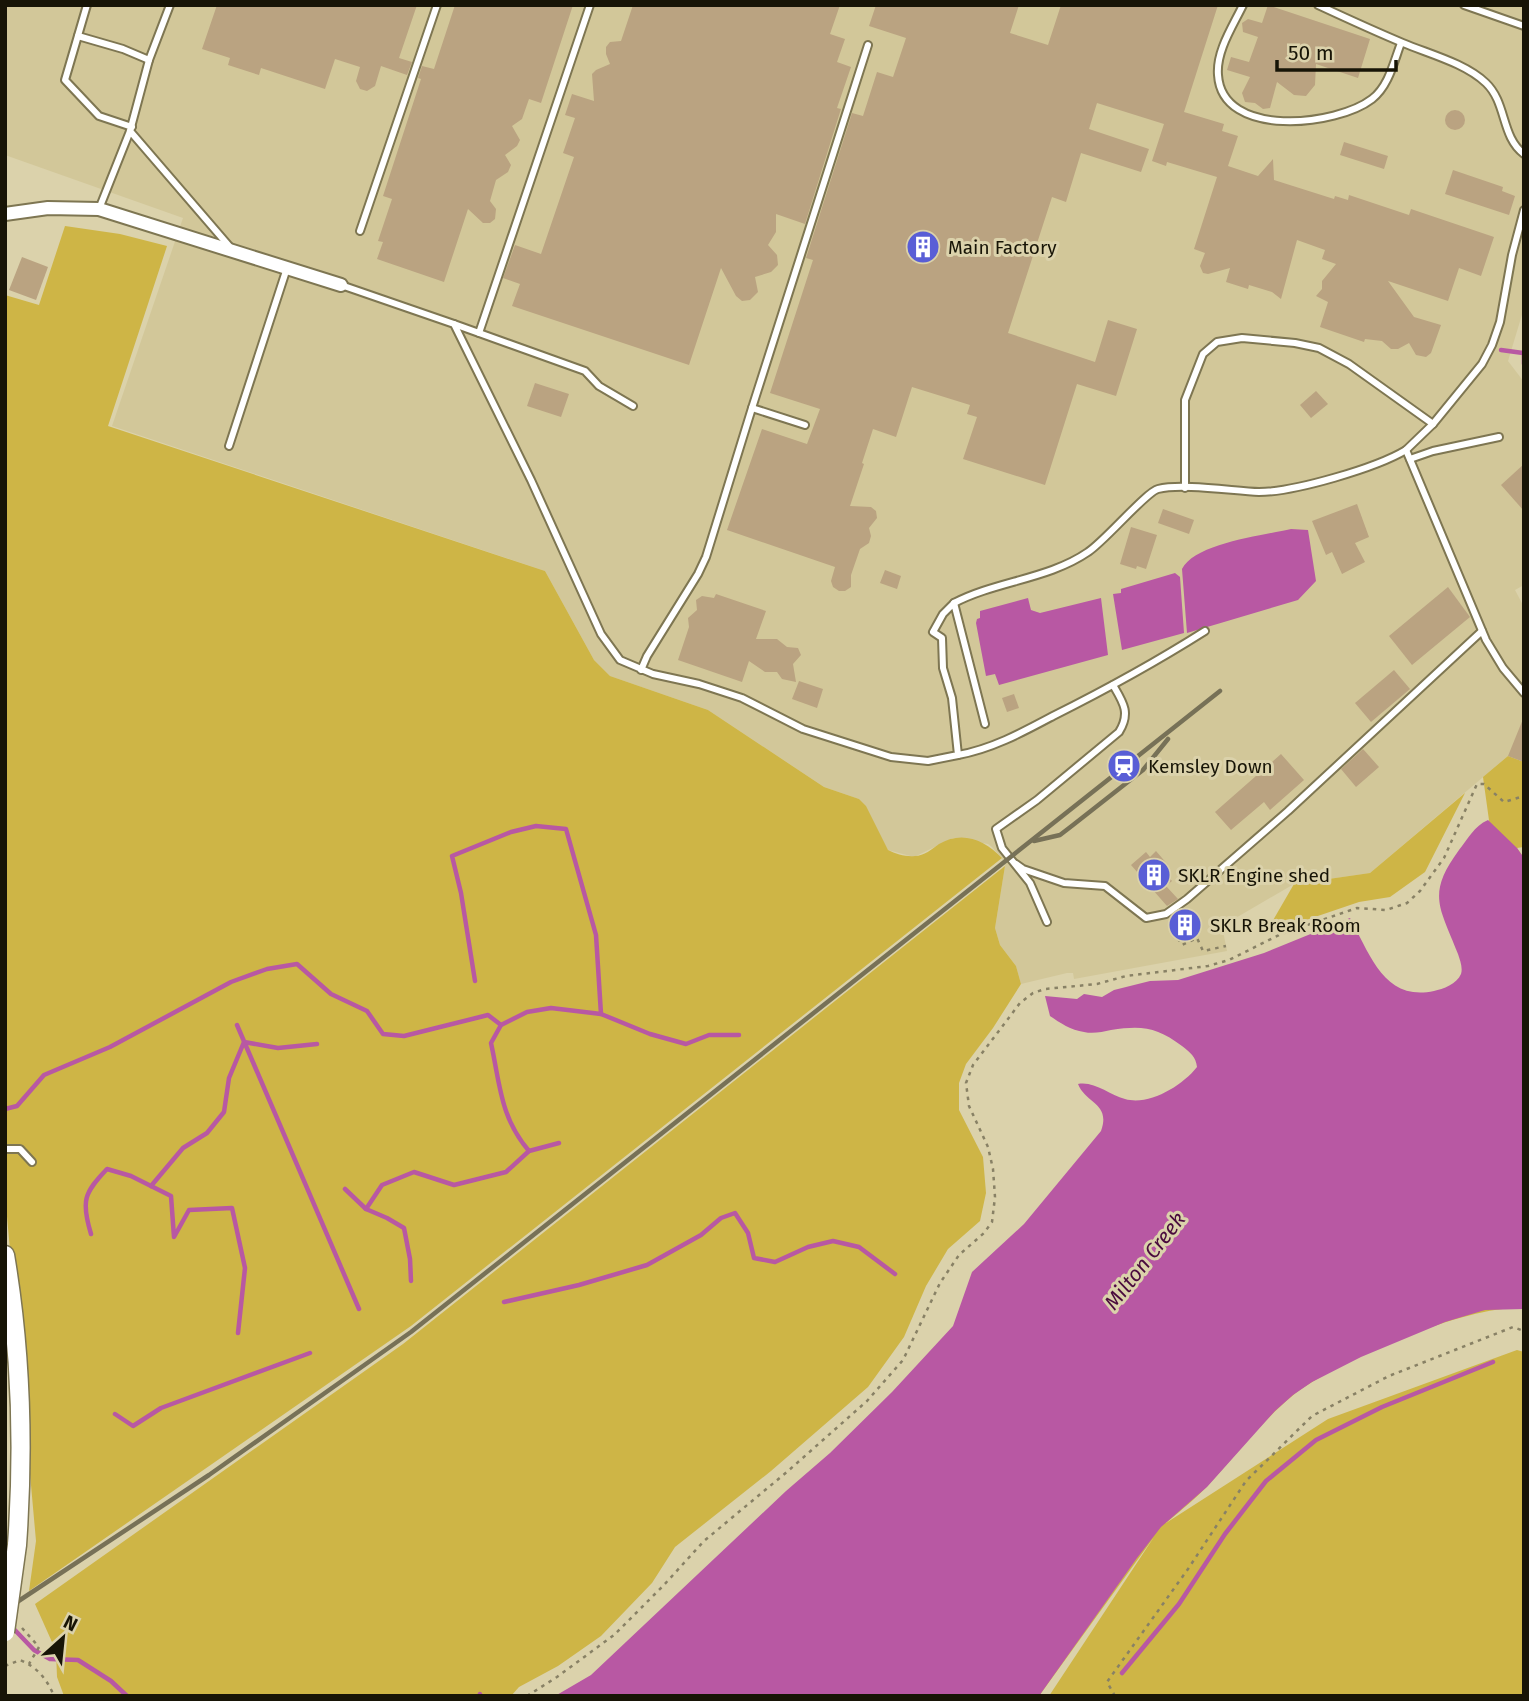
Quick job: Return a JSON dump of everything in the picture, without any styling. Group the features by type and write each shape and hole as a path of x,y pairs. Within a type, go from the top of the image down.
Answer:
{"main road":[{"path":"5,1255 12,1302 20,1400 16,1545 5,1632"}],"street":[{"path":"7,213 47,208 99,209 341,285"}],"lane":[{"path":"87,5 65,80 99,116 131,129 233,251"},
{"path":"99,209 131,129 149,60 170,5"},
{"path":"360,231 437,5"},
{"path":"479,333 590,5"},
{"path":"1243,5 1221,51 1217,72 1219,84 1233,105 1242,112 1267,120 1307,120 1350,109 1371,100 1386,81 1402,43"},
{"path":"1318,5 1460,67 1486,83 1499,103 1511,142 1524,154"},
{"path":"1464,5 1524,26"},
{"path":"78,36 149,60"},
{"path":"641,670 651,648 706,557 868,45"},
{"path":"958,755 952,698 943,668 942,638 933,632 943,614 954,603 1076,560 1107,537 1151,492 1159,489 1261,492 1292,489 1383,462 1406,450 1433,424 1482,363 1495,337 1524,210"},
{"path":"229,446 286,268"},
{"path":"341,285 585,371 599,386 633,406"},
{"path":"454,324 531,480 601,634 615,655 641,670 742,698 803,729 891,757 928,761 982,749 1009,738 1113,685 1205,631"},
{"path":"1185,488 1185,400 1203,354 1217,342 1242,338 1319,348 1349,364 1433,424"},
{"path":"752,408 805,425"},
{"path":"1410,459 1433,451 1499,437"},
{"path":"1406,450 1482,631 1503,668 1524,693"},
{"path":"954,603 985,724"},
{"path":"1016,864 1064,883 1105,886 1146,918 1163,914 1187,899 1288,811 1482,631"},
{"path":"1047,922 1030,883 1000,844 997,827 1031,804 1119,732 1126,710 1113,685"},
{"path":"5,1149 22,1150 32,1162"}],"path":[{"path":"527,1696 614,1634 656,1594 704,1541 867,1401 903,1360 940,1283 959,1255 984,1234 992,1222 995,1197 993,1169 988,1147 965,1094 966,1083 973,1065 1020,1003 1032,993 1045,989 1097,984 1126,976 1208,966 1229,960 1281,934 1357,908 1386,910 1406,903 1420,891 1444,858 1477,784 1484,784 1504,802 1524,796"},
{"path":"1163,914 1182,945 1197,937 1203,951 1226,946"},
{"path":"1115,1696 1107,1682 1188,1569 1246,1481 1312,1416 1389,1376 1513,1327 1524,1331"},
{"path":"29,1664 40,1647"},
{"path":"5,1666 20,1660 29,1664 44,1677 54,1696"}],"shaded area":[{"path":"7,5 1524,5 1524,308 1508,361 1524,382 1524,585 1515,590 1524,607 1524,762 1508,756 1370,873 1294,884 1222,926 1227,951 1074,979 1073,973 1067,973 1021,984 1016,966 1000,945 995,928 1005,866 992,847 953,838 914,857 888,850 859,799 824,787 708,710 610,676 594,660 545,571 112,426 183,218 5,155"},
{"path":"65,226 120,234 167,246 108,426 545,571 594,660 610,676 708,710 824,787 859,799 866,806 888,850 905,856 918,856 948,840 965,838 981,842 1002,858 411,1326 29,1591 36,1541 5,1194 5,295 39,305"},
{"path":"1508,756 1524,762 1524,847 1517,848 1524,858 1524,913 1493,849 1483,777"},
{"path":"1465,793 1425,872 1390,897 1359,902 1265,934 1294,884 1370,873"},
{"path":"1005,866 995,928 1000,945 1016,966 1021,984 966,1064 959,1083 959,1110 983,1157 986,1193 980,1221 948,1249 926,1286 904,1337 868,1387 771,1471 675,1547 652,1583 601,1636 558,1666 519,1687 511,1696 64,1696 57,1677 56,1651 35,1604 403,1344"},
{"path":"1151,1239 1524,1309 1501,1309 1439,1325 1369,1353 1310,1383 1280,1407 1205,1488 1166,1523 1328,1419 1517,1350 1524,1352 1524,1696 1049,1696 1154,1537 1039,1696 900,1696"}],"water":[{"path":"1291,529 1308,530 1316,581 1298,600 1187,633 1182,569 1189,560 1215,546"},
{"path":"1175,573 1180,577 1184,633 1122,650 1113,594 1121,593 1121,589"},
{"path":"1028,598 1031,610 1040,613 1101,598 1108,655 999,685 995,674 986,676 976,623 980,618 980,611"},
{"name":"Milton Creek","path":"1488,820 1524,858 1524,1309 1485,1310 1445,1322 1361,1357 1293,1395 1275,1411 1207,1487 1161,1527 1039,1696 555,1696 591,1675 786,1491 830,1453 953,1326 972,1272 1024,1224 1101,1131 1103,1115 1078,1084 1096,1086 1125,1099 1144,1100 1174,1087 1197,1067 1188,1050 1157,1031 1132,1028 1091,1033 1070,1028 1050,1016 1045,996 1077,999 1084,994 1102,997 1114,990 1150,981 1178,980 1264,953 1350,918 1372,960 1391,982 1403,989 1417,992 1445,987 1456,981 1462,969 1442,912 1439,890 1449,865 1459,850 1472,833"}],"building":[{"path":"217,5 417,5 399,58 412,62 407,75 381,66 375,86 367,91 360,89 356,81 360,67 335,59 325,89 261,68 259,75 228,65 230,58 202,49"},
{"path":"455,5 573,5 541,103 529,99 522,119 512,126 520,140 517,146 505,155 511,165 508,172 496,180 490,201 496,209 495,219 490,223 483,223 468,209 444,282 377,259 383,242 378,241 392,199 383,196 421,79 418,78 422,66 434,69"},
{"path":"633,5 840,5 830,34 845,39 837,62 851,67 837,108 841,109 805,224 776,214 776,232 768,245 777,255 778,265 771,272 755,277 758,292 750,300 742,301 736,296 721,268 689,365 512,306 520,284 503,278 515,245 541,254 574,157 563,153 575,118 565,115 572,94 594,101 592,74 610,64 606,47 610,42 621,41"},
{"name":"Main Factory","path":"876,5 1019,5 1010,33 1048,45 1061,5 1218,5 1184,112 1224,124 1222,131 1238,136 1228,166 1258,176 1273,159 1274,180 1334,199 1335,196 1348,200 1349,195 1409,215 1411,209 1494,237 1481,276 1459,268 1448,301 1388,281 1414,317 1441,325 1431,353 1426,357 1416,355 1409,343 1398,349 1391,349 1382,341 1365,339 1364,342 1320,327 1328,302 1316,296 1322,289 1322,281 1336,264 1322,259 1325,250 1297,240 1281,299 1272,292 1249,285 1248,289 1226,282 1230,268 1203,273 1200,266 1205,253 1194,249 1217,177 1167,162 1166,166 1152,161 1164,124 1097,103 1089,129 1149,149 1141,172 1081,153 1066,202 1052,197 1008,333 1095,362 1108,320 1137,329 1116,396 1077,384 1045,485 963,459 977,417 967,414 970,405 912,387 896,437 873,429 850,506 871,507 876,511 877,518 869,528 869,543 860,549 851,575 851,587 839,591 833,587 831,581 835,567 727,530 762,429 807,444 820,409 770,393 813,260 806,258 852,113 863,116 877,72 893,77 906,38 869,26"},
{"path":"1268,5 1370,39 1358,78 1316,64 1315,85 1306,96 1294,95 1277,82 1270,108 1263,109 1255,103 1245,102 1242,93 1250,77 1227,70 1231,57 1249,62 1258,37 1243,32 1242,23 1248,19 1262,23"},
{"path":"1455,110 1462,113 1465,120 1462,127 1455,130 1448,127 1445,120 1448,113"},
{"path":"1344,142 1388,156 1384,169 1340,155"},
{"path":"1453,170 1503,187 1502,191 1515,196 1509,215 1445,194"},
{"path":"22,257 48,267 36,300 9,290"},
{"path":"535,383 569,394 561,417 527,406"},
{"path":"1316,391 1328,404 1311,418 1300,405"},
{"path":"1524,464 1524,511 1501,485"},
{"path":"1357,504 1369,537 1355,543 1365,562 1342,574 1332,552 1326,555 1312,521"},
{"path":"1163,509 1194,520 1189,534 1158,523"},
{"path":"1131,527 1157,535 1146,569 1120,564"},
{"path":"885,570 901,576 897,589 880,583"},
{"path":"1448,587 1470,617 1412,665 1389,636"},
{"path":"716,594 766,611 756,639 777,639 787,647 798,648 801,655 793,664 796,682 782,679 777,672 765,672 749,661 742,682 678,660 689,627 688,618 697,610 696,600 702,596 714,598"},
{"path":"1394,670 1410,689 1371,722 1355,703"},
{"path":"799,681 823,689 817,708 792,699"},
{"path":"1014,694 1019,708 1007,712 1002,698"},
{"path":"1524,719 1524,762 1508,756"},
{"path":"1363,749 1379,767 1356,787 1341,769"},
{"path":"1281,754 1304,780 1270,810 1264,802 1231,830 1215,812"},
{"name":"SKLR Engine shed","path":"1156,851 1168,865 1162,870 1172,881 1166,886 1178,899 1167,906 1131,865 1146,852 1150,857"},
{"path":"1182,912 1195,933 1182,941 1169,919"}],"waterway":[{"path":"1501,350 1523,353"},
{"path":"1524,351 1524,364"},
{"path":"475,981 461,893 452,856 511,832 536,826 566,829 596,935 601,1014"},
{"path":"5,1109 17,1106 44,1075 110,1047 231,982 267,969 297,964 331,994 367,1011 383,1034 404,1036 488,1015 501,1025"},
{"path":"529,1151 512,1126 499,1086 491,1043 501,1025 527,1012 551,1008 601,1014 650,1034 686,1044 709,1035 739,1035"},
{"path":"237,1025 359,1309"},
{"path":"151,1186 183,1148 207,1133 224,1112 229,1078 244,1042 278,1048 317,1044"},
{"path":"366,1209 382,1185 414,1172 454,1185 506,1172 529,1151 559,1143"},
{"path":"91,1234 86,1213 87,1198 93,1185 107,1169 131,1176 171,1196 174,1237 189,1210 232,1208 245,1268 238,1333"},
{"path":"345,1189 366,1209 404,1228 411,1281"},
{"path":"504,1302 579,1285 647,1265 701,1235 721,1218 735,1213 748,1233 754,1258 775,1262 808,1247 833,1241 859,1247 895,1274"},
{"path":"115,1414 133,1426 161,1408 310,1353"},
{"path":"1122,1673 1179,1604 1225,1534 1266,1481 1316,1440 1382,1407 1493,1362"},
{"path":"11,1626 34,1650 50,1659 78,1660 111,1681 127,1696"}],"railway":[{"path":"5,1610 209,1475 411,1332 1220,691"},
{"path":"1034,841 1060,835 1143,770 1168,739"}],"place":[{"name":"Main Factory","path":"923,247"},
{"name":"Kemsley Down","path":"1124,766"},
{"name":"SKLR Engine shed","path":"1154,875"},
{"name":"SKLR Break Room","path":"1185,925"}]}
